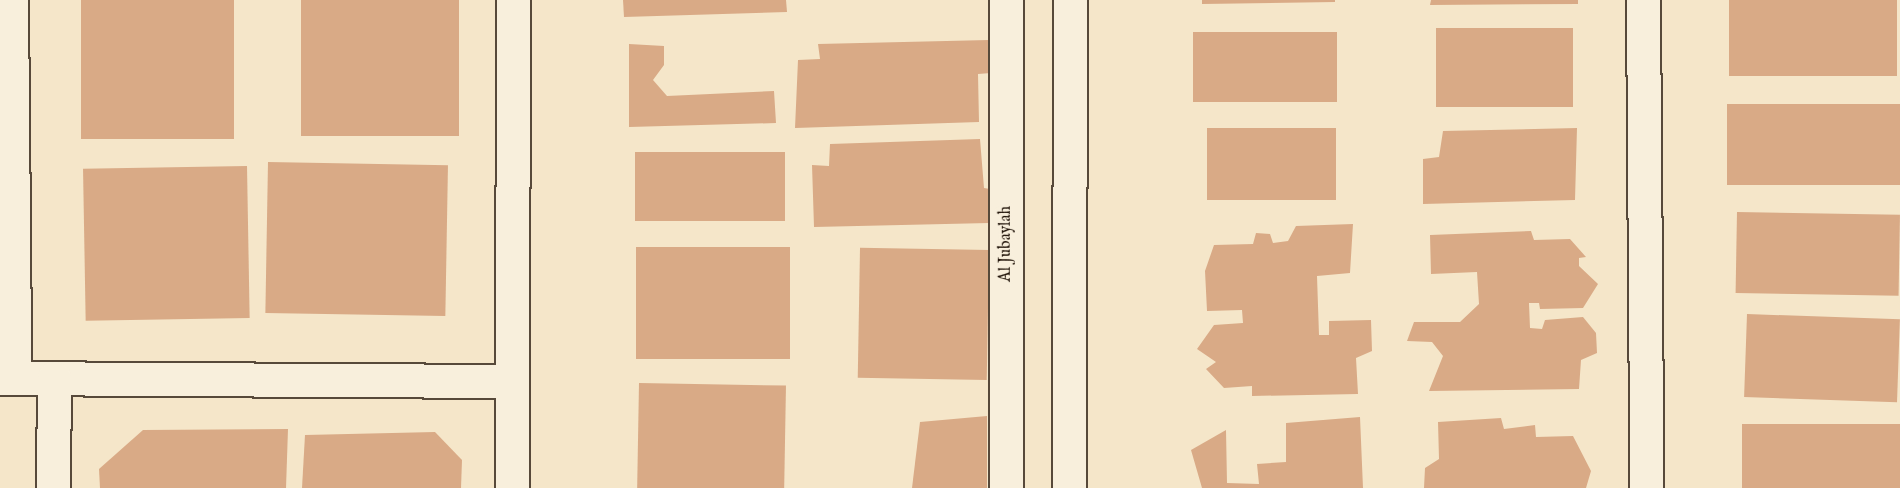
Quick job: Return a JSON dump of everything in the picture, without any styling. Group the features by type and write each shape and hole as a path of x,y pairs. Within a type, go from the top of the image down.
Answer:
{"street":[{"path":"11,0 7,378 512,381"},
{"path":"512,488 513,0"},
{"name":"Al Jubaylah","path":"1006,0 1006,488"},
{"path":"1070,0 1070,488"},
{"path":"1643,0 1646,488"},
{"path":"53,488 54,378"}],"building":[{"path":"81,0 234,0 234,139 81,139"},
{"path":"301,0 459,0 459,136 301,136"},
{"path":"623,0 786,0 787,12 624,17"},
{"path":"1202,0 1335,0 1335,2 1202,4"},
{"path":"1431,0 1578,0 1578,4 1430,5"},
{"path":"1729,0 1897,0 1897,76 1729,76"},
{"path":"1436,28 1573,28 1573,107 1436,107"},
{"path":"1193,32 1337,32 1337,102 1193,102"},
{"path":"989,40 991,73 978,74 979,122 795,128 798,60 820,59 818,44"},
{"path":"629,44 664,46 664,65 653,80 667,96 774,91 776,123 629,127"},
{"path":"1727,104 1900,104 1900,185 1727,185"},
{"path":"1207,128 1336,128 1336,200 1207,200"},
{"path":"1577,128 1575,200 1423,204 1423,159 1439,157 1443,131"},
{"path":"980,139 984,188 990,189 989,223 814,227 812,165 829,166 830,144"},
{"path":"635,152 785,152 785,221 635,221"},
{"path":"268,162 448,165 445,316 265,313"},
{"path":"247,166 250,318 86,321 83,169"},
{"path":"1737,212 1900,215 1899,296 1736,293"},
{"path":"1353,224 1350,273 1317,276 1319,335 1329,335 1329,321 1371,320 1372,351 1356,358 1358,394 1252,396 1252,386 1224,388 1206,369 1216,362 1197,349 1214,325 1243,323 1242,310 1207,311 1205,271 1214,245 1253,244 1256,233 1270,234 1273,243 1288,241 1296,226"},
{"path":"1531,231 1534,240 1570,239 1586,257 1579,258 1579,266 1598,284 1583,308 1540,309 1539,303 1529,303 1530,328 1542,329 1545,320 1583,317 1596,333 1597,353 1581,360 1579,389 1429,391 1443,356 1432,342 1407,341 1414,322 1460,322 1479,304 1477,272 1431,274 1430,235"},
{"path":"636,247 790,247 790,359 636,359"},
{"path":"860,248 989,250 987,380 858,378"},
{"path":"1747,314 1900,319 1897,402 1744,397"},
{"path":"639,383 786,386 784,488 637,488"},
{"path":"987,416 987,488 912,488 920,422"},
{"path":"1360,417 1363,488 1202,488 1191,450 1226,430 1227,483 1259,484 1257,464 1286,462 1286,423"},
{"path":"1501,418 1504,429 1535,425 1536,437 1573,436 1591,471 1586,488 1424,488 1425,468 1439,459 1438,422"},
{"path":"1742,424 1900,424 1900,488 1742,488"},
{"path":"288,429 286,488 100,488 99,469 143,430"},
{"path":"435,432 462,460 461,488 302,488 305,435"}]}
